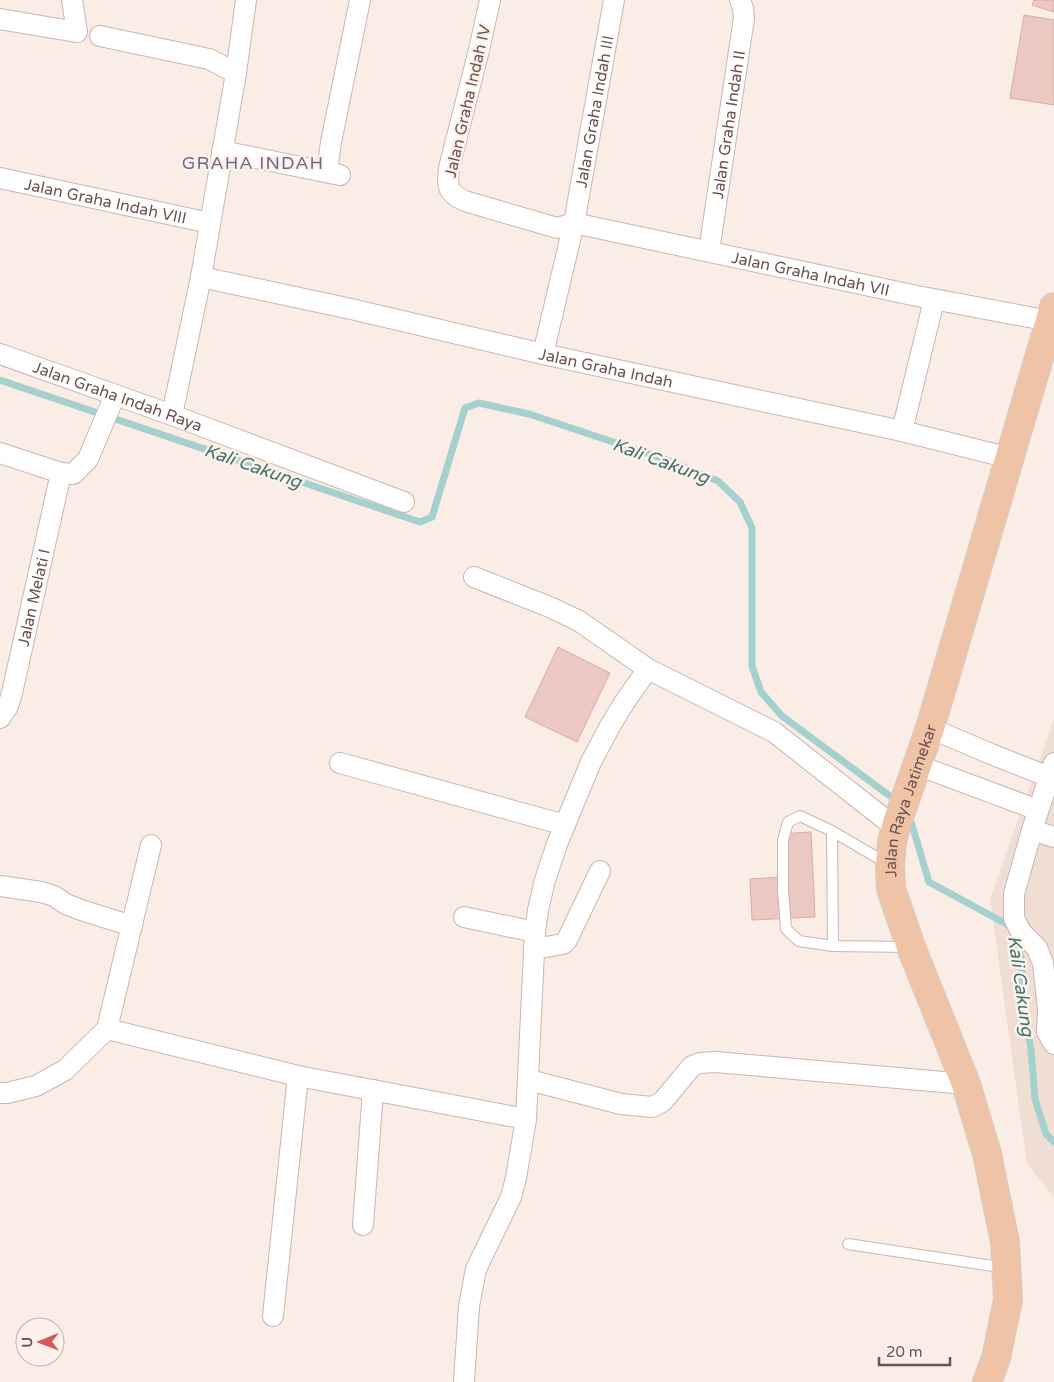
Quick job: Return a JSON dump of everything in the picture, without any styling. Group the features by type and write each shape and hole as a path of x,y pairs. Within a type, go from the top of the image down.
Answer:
{"main road":[{"name":"Jalan Raya Jatimekar","path":"987,1382 996,1358 1008,1300 1005,1242 987,1154 966,1084 911,947 891,889 890,864 896,826 930,728 1052,314"}],"street":[{"path":"0,19 77,32 72,0"},
{"path":"172,414 201,277 236,73 246,0"},
{"path":"222,152 333,173 331,142 360,0"},
{"name":"Jalan Graha Indah IV","path":"490,0 449,168 449,188 454,196 465,201 557,228 574,223"},
{"name":"Jalan Graha Indah III","path":"543,354 574,223 614,0"},
{"name":"Jalan Graha Indah II","path":"709,251 744,18 740,0"},
{"path":"100,36 209,59 236,73"},
{"name":"Jalan Graha Indah VIII","path":"0,178 210,223"},
{"name":"Jalan Graha Indah VII","path":"574,223 934,300 1052,314"},
{"name":"Jalan Graha Indah","path":"201,277 351,309 543,354 902,431 1010,458"},
{"path":"902,431 934,300"},
{"name":"Jalan Graha Indah Raya","path":"0,354 111,404 172,414 404,502"},
{"path":"0,453 61,473 73,474 88,459 111,404"},
{"name":"Jalan Melati I","path":"0,718 8,706 12,693 61,473"},
{"path":"474,577 552,608 579,621 648,669 774,732 896,826"},
{"path":"464,1382 469,1306 476,1268 510,1196 516,1178 526,1118 535,941 538,910 545,880 591,762 610,726 648,669"},
{"path":"930,728 991,754 1051,770 1014,894 1014,918 1021,932 1037,948 1043,963 1048,1010 1048,1032 1054,1044"},
{"path":"340,763 565,825"},
{"path":"914,772 1038,810"},
{"path":"1032,830 1054,837"},
{"path":"0,1093 36,1086 65,1070 107,1029 150,845"},
{"path":"464,917 535,941 563,944 567,940 600,872"},
{"path":"0,886 41,892 54,896 66,904 81,910 132,926"},
{"path":"107,1029 298,1076 526,1118"},
{"path":"529,1080 621,1104 652,1107 662,1102 692,1066 700,1063 725,1063 966,1084"},
{"path":"273,1316 298,1076"},
{"path":"363,1225 373,1090"}],"lane":[{"path":"890,864 832,830 800,816 788,822 783,840 783,890 786,929 799,941 833,946 911,947"},
{"path":"832,830 833,946"},
{"path":"848,1244 1007,1268"}],"shaded area":[{"path":"1054,719 1054,1197 1027,1164 990,899"}],"building":[{"path":"1034,0 1054,0 1054,12 1032,5"},
{"path":"1024,15 1054,20 1054,105 1010,98"},
{"path":"558,647 610,673 577,742 525,717"},
{"path":"811,832 815,917 752,920 750,879 781,877 779,834"}],"waterway":[{"name":"Kali Cakung","path":"0,380 420,522 432,517 465,408 479,403 529,414 667,460 718,481 740,502 752,528 752,666 761,692 782,716 898,802"},
{"name":"Kali Cakung","path":"909,815 929,882 1012,927 1021,958 1024,1005 1031,1050 1035,1099 1046,1134 1054,1142"}],"district":[{"name":"GRAHA INDAH","path":"253,163"}]}
